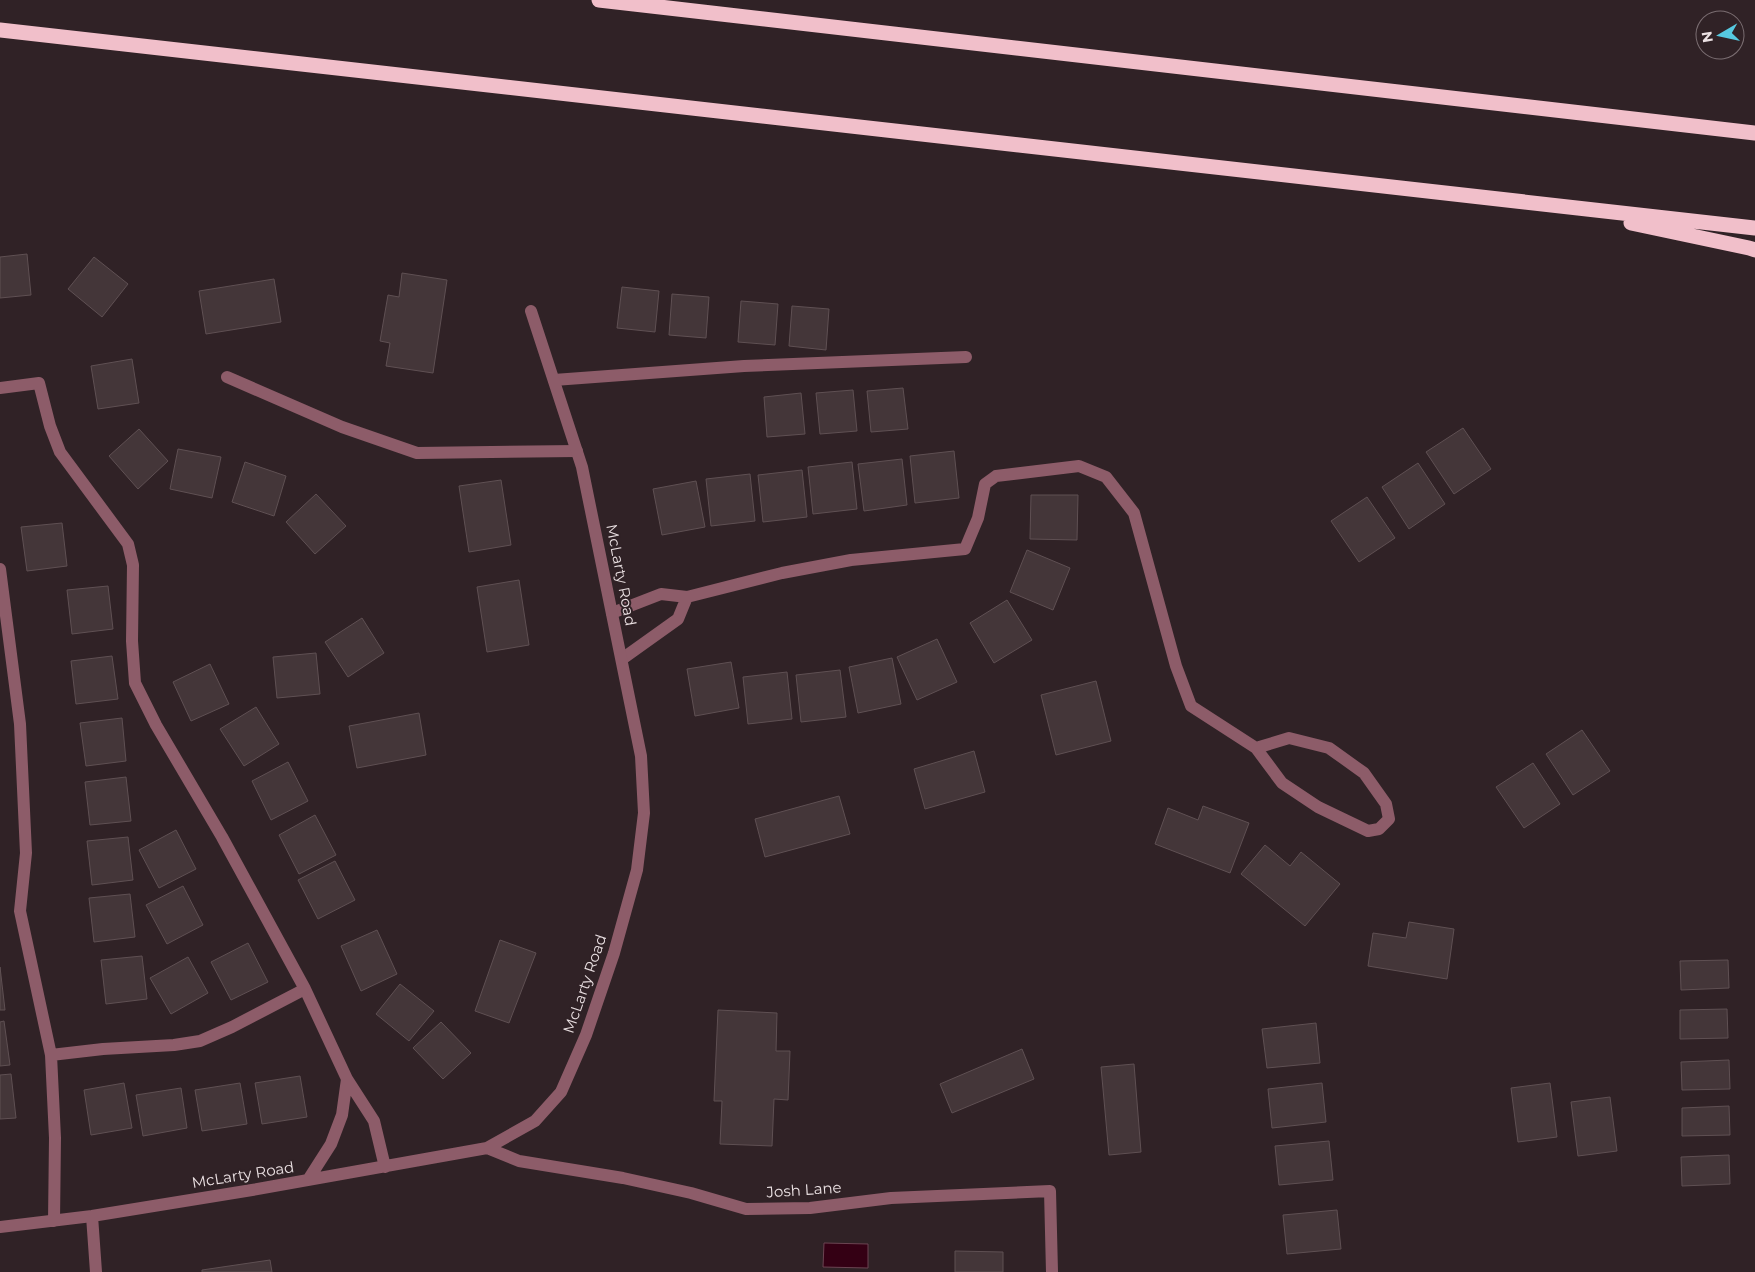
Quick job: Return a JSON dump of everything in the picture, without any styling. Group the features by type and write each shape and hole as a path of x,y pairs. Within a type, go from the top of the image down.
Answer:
{"highway":[{"path":"599,0 1752,132"},
{"path":"0,30 1755,228"},
{"path":"1547,205 1755,250"}],"street":[{"name":"McLarty Road","path":"0,1227 92,1216 487,1148 535,1121 561,1092 586,1034 614,953 637,870 644,813 641,756 582,467 531,311"},
{"path":"554,380 744,366 966,357"},
{"path":"227,377 342,427 418,453 577,450"},
{"path":"0,388 39,383 50,426 60,452 128,544 134,565 132,641 135,683 156,725 222,837 305,989 347,1079 374,1121 385,1167"},
{"path":"612,613 661,594 686,597 782,573 851,560 966,548 978,518 985,484 996,476 1079,466 1106,477 1134,513 1176,666 1191,706 1256,748 1282,783 1318,807 1368,831 1380,829 1389,819 1386,804 1364,773 1329,748 1288,738 1256,748"},
{"path":"0,569 20,724 26,853 20,911 51,1055 55,1138 54,1220"},
{"path":"622,659 678,619 686,597"},
{"path":"51,1055 102,1049 174,1045 200,1041 232,1028 305,989"},
{"path":"308,1180 331,1144 342,1115 347,1079"},
{"name":"Josh Lane","path":"487,1148 520,1161 623,1178 691,1193 746,1209 810,1208 891,1198 1050,1190 1052,1272"},
{"path":"92,1216 96,1272"}],"shaded area":[{"path":"824,1243 868,1244 868,1268 823,1267"}],"building":[{"path":"27,254 31,295 0,298 0,257"},
{"path":"94,257 128,284 102,317 68,289"},
{"path":"402,273 447,280 433,373 386,366 390,343 380,341 388,295 399,297"},
{"path":"274,279 281,322 206,334 199,291"},
{"path":"622,287 659,291 655,332 617,328"},
{"path":"672,294 709,297 706,338 669,335"},
{"path":"741,301 778,304 775,345 738,342"},
{"path":"792,306 829,309 826,350 789,346"},
{"path":"132,359 139,403 98,409 91,366"},
{"path":"903,388 908,429 871,432 867,391"},
{"path":"853,390 857,431 820,434 816,393"},
{"path":"801,393 805,434 767,437 764,397"},
{"path":"1463,428 1491,469 1454,494 1426,452"},
{"path":"139,429 168,461 138,489 109,456"},
{"path":"178,449 221,457 212,498 170,489"},
{"path":"954,451 959,498 915,503 910,456"},
{"path":"902,459 907,505 864,511 858,464"},
{"path":"245,462 286,476 274,516 232,502"},
{"path":"852,462 857,509 813,514 808,467"},
{"path":"1418,463 1445,504 1409,529 1382,487"},
{"path":"802,470 807,517 763,522 758,475"},
{"path":"750,474 755,521 711,526 706,479"},
{"path":"501,480 511,545 469,552 459,486"},
{"path":"696,481 705,527 662,535 653,489"},
{"path":"316,494 346,526 315,554 286,522"},
{"path":"1031,495 1078,495 1077,540 1030,539"},
{"path":"1367,497 1395,538 1359,562 1331,521"},
{"path":"62,523 67,566 27,571 21,527"},
{"path":"1027,550 1070,568 1053,610 1010,592"},
{"path":"519,580 529,645 487,652 477,587"},
{"path":"108,586 113,629 72,634 67,590"},
{"path":"1007,600 1032,640 994,663 970,623"},
{"path":"362,618 384,653 348,677 325,642"},
{"path":"937,639 957,682 917,700 897,657"},
{"path":"316,653 320,694 277,698 273,657"},
{"path":"112,656 118,699 76,704 71,661"},
{"path":"892,658 901,704 858,713 849,667"},
{"path":"731,662 739,708 695,716 687,669"},
{"path":"210,664 229,704 191,721 173,682"},
{"path":"840,670 846,717 801,722 796,675"},
{"path":"787,672 792,719 748,724 743,677"},
{"path":"1096,681 1111,741 1056,755 1041,695"},
{"path":"256,707 279,744 244,766 220,729"},
{"path":"419,713 426,755 357,768 349,726"},
{"path":"122,718 126,761 86,766 80,723"},
{"path":"1582,730 1610,771 1573,795 1546,754"},
{"path":"974,751 985,792 925,809 914,769"},
{"path":"288,762 308,801 271,820 252,781"},
{"path":"1533,763 1560,804 1524,828 1496,787"},
{"path":"126,777 131,821 90,825 85,782"},
{"path":"839,796 850,834 765,857 755,819"},
{"path":"1203,806 1249,823 1230,873 1155,844 1168,808 1198,820"},
{"path":"315,815 336,855 299,874 279,835"},
{"path":"176,830 196,869 159,888 139,850"},
{"path":"128,837 133,880 92,885 87,841"},
{"path":"1265,845 1290,866 1301,852 1340,884 1305,926 1241,874"},
{"path":"335,861 355,900 318,919 298,880"},
{"path":"183,886 203,925 167,944 146,905"},
{"path":"130,894 135,937 94,942 89,898"},
{"path":"1409,922 1454,929 1447,979 1368,966 1373,933 1406,938"},
{"path":"377,930 397,974 361,991 341,946"},
{"path":"500,940 536,953 509,1023 475,1011"},
{"path":"248,943 268,982 231,1000 211,962"},
{"path":"142,956 147,999 106,1004 101,960"},
{"path":"188,957 208,993 171,1014 150,978"},
{"path":"1728,960 1729,988 1681,990 1680,961"},
{"path":"0,967 5,1010 0,1010"},
{"path":"400,984 434,1011 409,1041 376,1014"},
{"path":"1727,1009 1728,1038 1680,1039 1680,1010"},
{"path":"718,1010 777,1013 776,1051 790,1051 788,1100 774,1099 772,1146 720,1144 722,1101 714,1101"},
{"path":"4,1021 10,1065 0,1066 0,1022"},
{"path":"441,1022 471,1053 443,1079 413,1048"},
{"path":"1316,1023 1320,1063 1267,1068 1262,1029"},
{"path":"1022,1049 1034,1079 952,1113 940,1084"},
{"path":"1729,1060 1730,1089 1682,1090 1681,1062"},
{"path":"1134,1064 1141,1152 1109,1155 1101,1067"},
{"path":"11,1074 16,1118 0,1119 0,1075"},
{"path":"300,1076 307,1117 262,1124 255,1083"},
{"path":"124,1083 132,1128 91,1135 84,1090"},
{"path":"240,1083 247,1124 202,1131 195,1090"},
{"path":"1322,1083 1326,1122 1272,1128 1268,1089"},
{"path":"1550,1083 1557,1137 1518,1142 1511,1088"},
{"path":"181,1088 187,1128 143,1136 136,1095"},
{"path":"1610,1097 1617,1151 1578,1156 1571,1102"},
{"path":"1729,1106 1730,1135 1682,1136 1682,1108"},
{"path":"1329,1141 1333,1180 1279,1185 1275,1146"},
{"path":"1729,1155 1730,1184 1682,1186 1681,1157"},
{"path":"1337,1210 1341,1249 1287,1254 1283,1215"},
{"path":"955,1251 1003,1252 1003,1272 955,1272"},
{"path":"270,1260 272,1272 202,1272 202,1270"}]}
